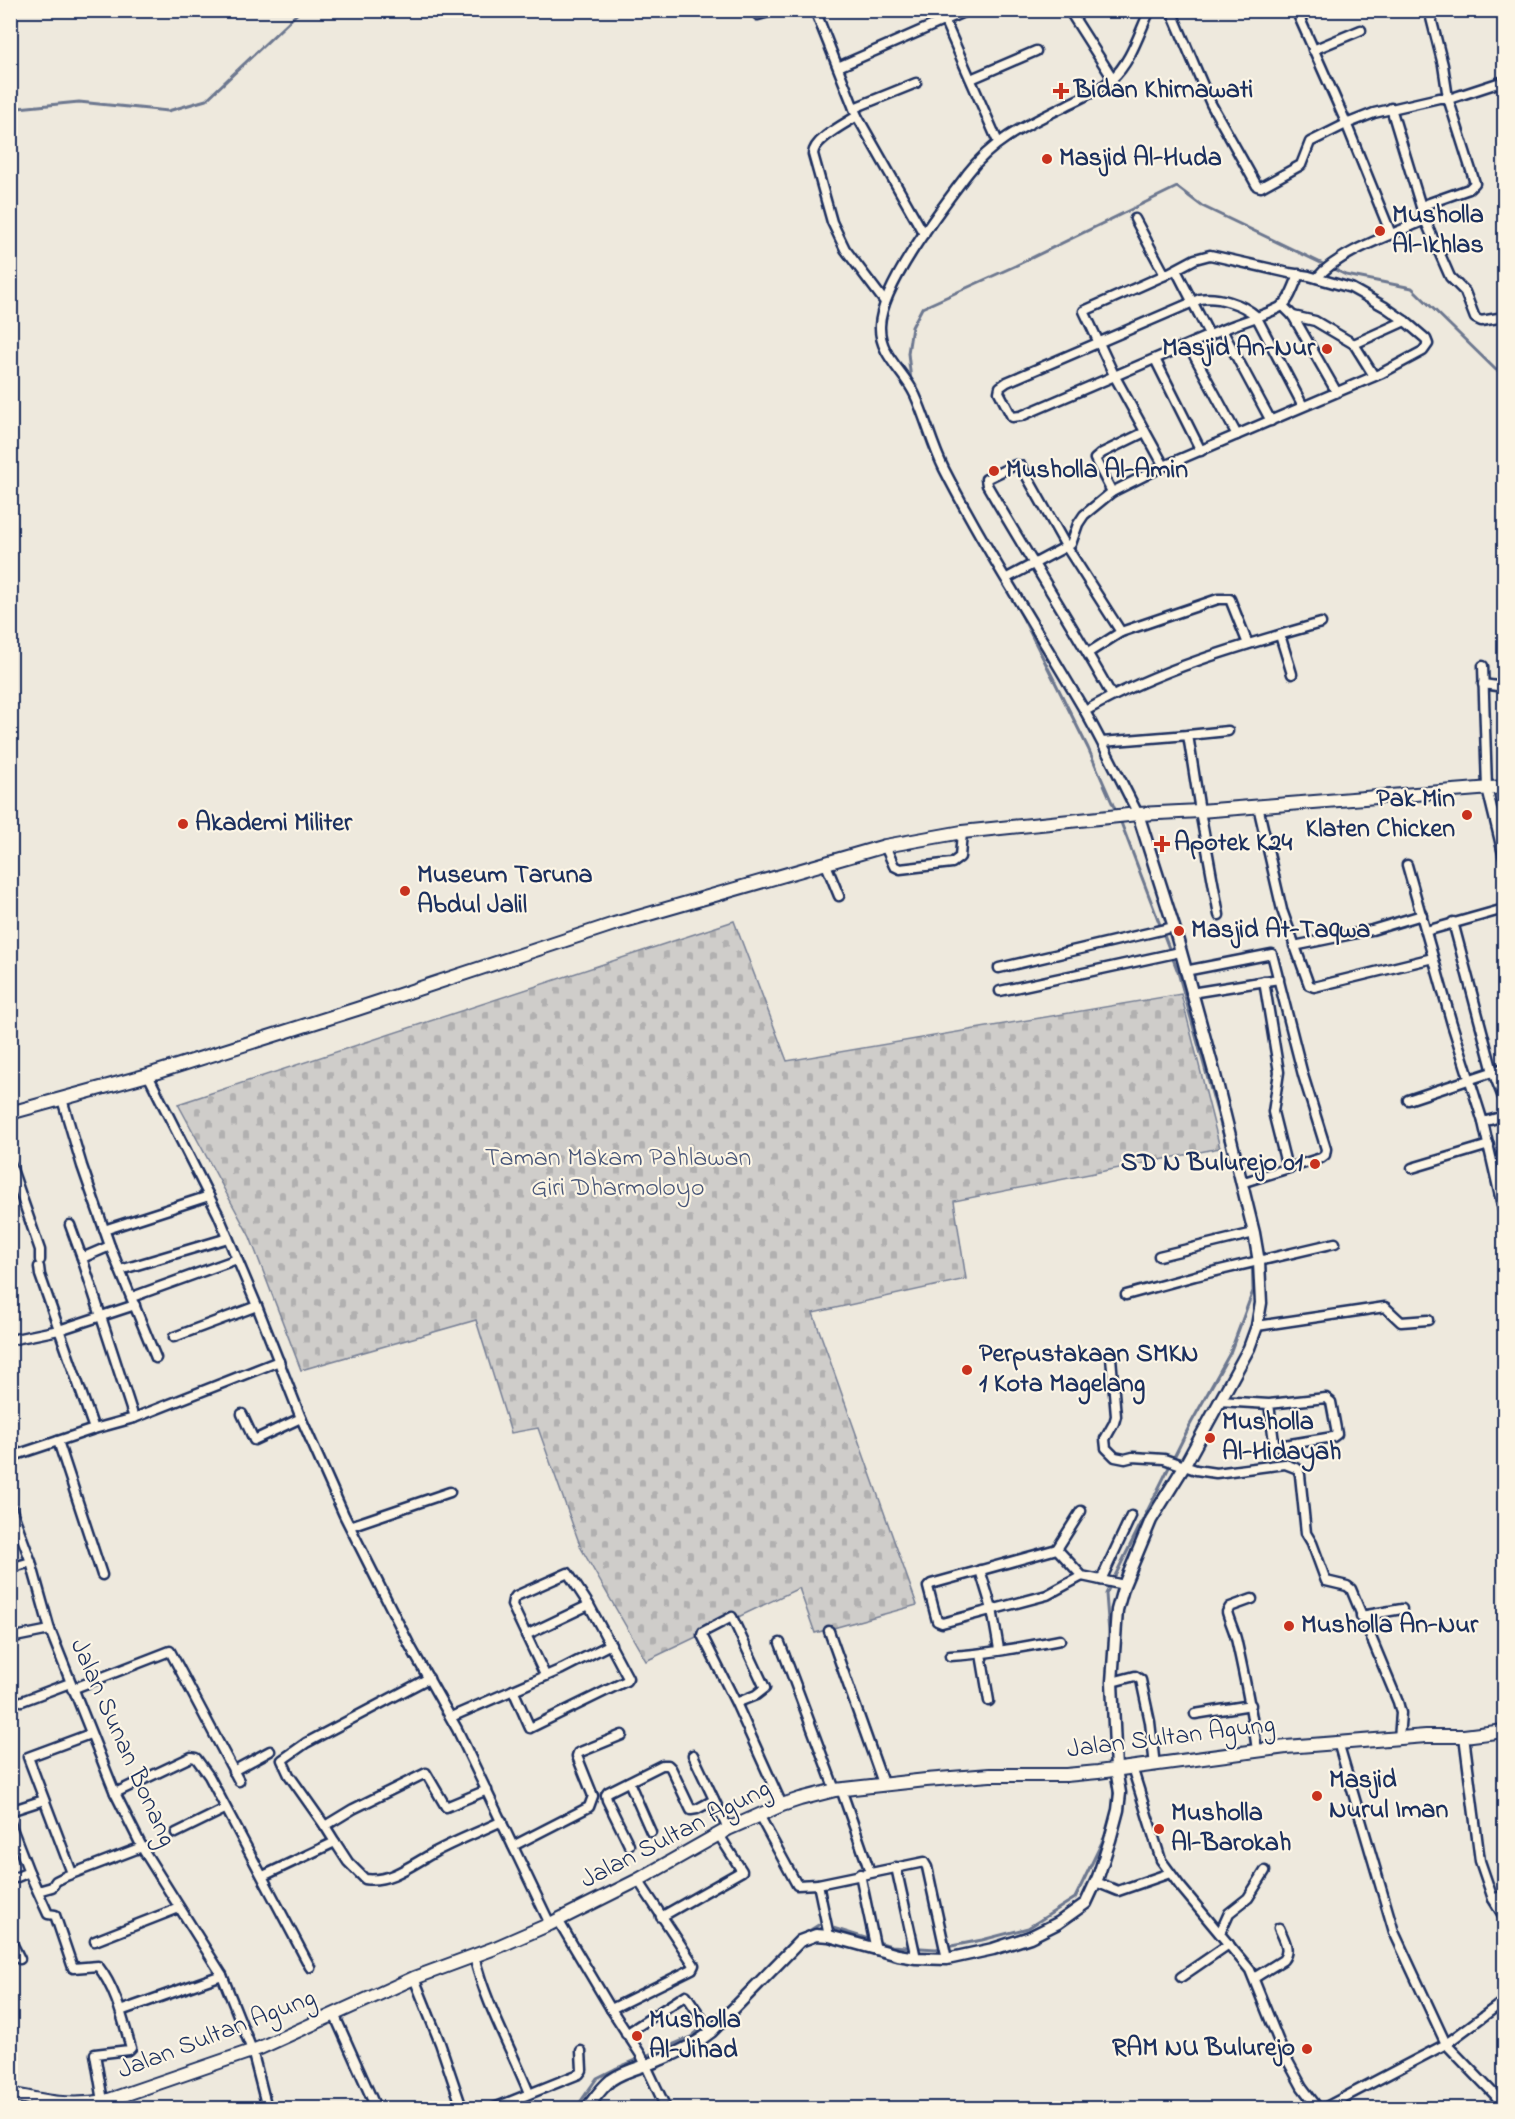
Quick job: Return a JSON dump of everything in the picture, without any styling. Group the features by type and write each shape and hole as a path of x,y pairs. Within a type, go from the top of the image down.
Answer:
{"main road":[{"path":"10,1113 148,1075 357,1009 588,932 885,846 962,832 1130,815 1504,787"},
{"name":"Jalan Sultan Agung","path":"10,2094 56,2106 103,2101 281,2040 414,1978 474,1956 554,1922 759,1815 782,1805 838,1789 990,1775 1066,1775 1155,1766 1257,1750 1338,1742 1464,1736 1504,1731"}],"street":[{"path":"758,15 776,10"},
{"path":"815,10 855,112 924,234"},
{"path":"940,10 998,142"},
{"path":"838,67 968,10"},
{"path":"1069,10 1113,79"},
{"path":"587,2109 610,2081 644,2060 696,2043 711,2032 800,1941 816,1935 828,1936 876,1950 916,1958 947,1959 993,1949 1041,1932 1086,1903 1096,1882 1118,1810 1120,1794 1107,1771 1118,1584 1179,1463 1219,1401 1249,1347 1257,1326 1261,1303 1253,1263 1252,1234 1215,1075 1185,971 1166,929 1130,815 1102,742 943,466 911,387 883,345 880,327 885,302 908,256 969,172 998,142 1019,128 1088,95 1113,79 1135,46 1150,10"},
{"path":"1171,10 1211,104 1257,186 1264,186 1296,169 1303,162 1310,142 1346,124 1391,108 1439,98 1448,99 1504,81"},
{"path":"1296,10 1391,234"},
{"path":"1420,206 1469,189 1474,183 1448,99 1443,65 1429,10"},
{"path":"1313,50 1361,30"},
{"path":"971,79 1036,51"},
{"path":"885,302 845,249 832,222 813,149 818,142 855,112 916,83"},
{"path":"1391,108 1420,206 1450,277 1465,292 1475,318 1481,321 1504,317"},
{"path":"1135,219 1165,276"},
{"path":"1320,274 1332,263 1425,220"},
{"path":"1007,578 1073,542 1078,524 1084,515 1112,492 1164,466 1374,376 1423,351 1428,346 1426,339 1385,307 1320,274 1299,274 1210,255 1195,259 1165,276 1084,311 1114,375 1164,466"},
{"path":"1176,270 1210,336"},
{"path":"1299,274 1282,305 1256,316 1222,330 1189,346 1114,375 1016,418 1010,415 999,389 1002,385 1193,302 1213,298 1249,310 1256,316 1303,406"},
{"path":"1282,305 1293,316 1336,392"},
{"path":"1293,316 1315,321 1354,344 1374,376"},
{"path":"1354,344 1405,321"},
{"path":"1222,330 1271,421"},
{"path":"1189,346 1237,435"},
{"path":"1155,359 1201,451"},
{"path":"1112,492 1096,463 1096,457 1145,432"},
{"path":"1112,696 987,485 985,480 987,478 1015,465 1021,466 1066,546 1121,632"},
{"path":"1088,653 1121,632 1218,599 1229,598 1248,644"},
{"path":"1085,711 1112,696 1178,667 1321,623"},
{"path":"1280,635 1292,674"},
{"path":"1483,666 1486,788 1504,858"},
{"path":"1484,684 1504,687"},
{"path":"1102,742 1228,731"},
{"path":"1188,735 1219,915"},
{"path":"1258,806 1282,910 1307,984 1314,987 1433,958"},
{"path":"885,846 894,866 900,869 952,863 960,857 962,832"},
{"path":"825,862 839,896"},
{"path":"1407,865 1484,1122 1504,1214"},
{"path":"1426,931 1504,909"},
{"path":"1294,946 1372,930 1422,915"},
{"path":"1453,922 1493,1072 1504,1100"},
{"path":"999,968 1166,929"},
{"path":"1000,991 1175,953"},
{"path":"1185,971 1271,953 1303,1075 1326,1149 1324,1156 1241,1183"},
{"path":"1191,993 1279,980"},
{"path":"1264,981 1279,1072 1273,1112 1287,1168"},
{"path":"1408,1100 1504,1068"},
{"path":"148,1075 209,1196 257,1306 301,1418 350,1526 409,1644 451,1717 513,1845 554,1922 644,2060 666,2109"},
{"path":"62,1100 104,1230 156,1358"},
{"path":"1484,1122 1504,1116"},
{"path":"1412,1168 1489,1145"},
{"path":"10,1163 40,1250 40,1275 94,1429"},
{"path":"104,1230 209,1196"},
{"path":"70,1225 134,1418"},
{"path":"1159,1256 1252,1234"},
{"path":"120,1270 228,1238"},
{"path":"1126,1294 1335,1243"},
{"path":"82,1258 110,1246"},
{"path":"10,1340 59,1330 237,1259"},
{"path":"174,1337 257,1306"},
{"path":"1257,1326 1385,1307 1401,1322 1428,1320"},
{"path":"1111,1357 1116,1416 1105,1439 1106,1448 1115,1457 1179,1463 1196,1470 1216,1473 1285,1464 1298,1469 1306,1533 1324,1577 1329,1583 1349,1587 1398,1702 1401,1713 1399,1738"},
{"path":"10,1456 134,1418 279,1361"},
{"path":"1219,1401 1269,1404 1326,1398 1330,1401 1337,1434 1333,1437 1278,1446 1274,1442 1269,1404"},
{"path":"242,1414 254,1440 301,1418"},
{"path":"58,1441 102,1575"},
{"path":"350,1526 450,1492"},
{"name":"Jalan Sunan Bonang","path":"10,1505 31,1562 50,1630 115,1793 142,1847 222,1975 252,2050 267,2109"},
{"path":"1081,1510 1057,1549 929,1585 939,1623 1047,1595 1082,1576"},
{"path":"1101,1580 1131,1516"},
{"path":"1057,1549 1082,1576 1118,1584"},
{"path":"10,1568 31,1562"},
{"path":"980,1570 992,1610 999,1649"},
{"path":"513,1690 530,1728 626,1681 628,1676 611,1644 568,1573 516,1596 513,1600 512,1605 545,1676"},
{"path":"1252,1599 1230,1607 1227,1612 1238,1644 1240,1665 1251,1705 1257,1750"},
{"path":"526,1635 589,1605"},
{"path":"1361,1616 1402,1609"},
{"path":"736,1703 756,1695 765,1688 732,1617 703,1632 702,1635 736,1703 782,1805"},
{"path":"11,1636 50,1630"},
{"path":"829,1631 884,1786"},
{"path":"950,1656 981,1654 1060,1640"},
{"path":"780,1643 870,1872"},
{"path":"451,1717 611,1644"},
{"path":"22,1701 170,1652 239,1781"},
{"path":"981,1654 989,1701"},
{"path":"1112,1682 1135,1676 1141,1680 1150,1722 1155,1766"},
{"path":"429,1678 306,1743 282,1760 289,1775 348,1862 365,1880 379,1880 414,1865 434,1852 501,1821"},
{"path":"1195,1714 1251,1705"},
{"path":"72,1873 28,1757 90,1734"},
{"path":"513,1845 589,1807 593,1796 577,1756 622,1735"},
{"path":"1464,1736 1480,1861 1493,1899 1504,1917"},
{"path":"1338,1742 1394,1932 1446,2044 1495,2096 1504,2109"},
{"path":"233,1771 270,1751"},
{"path":"661,1917 742,1871 724,1832 714,1800 693,1755"},
{"path":"115,1793 193,1757 209,1776 310,1967"},
{"path":"629,1845 606,1796 608,1792 662,1765 668,1765 691,1810 714,1800"},
{"path":"1132,1767 1161,1860 1250,1970 1283,2052 1302,2087 1318,2109"},
{"path":"325,1826 353,1809 426,1773 446,1807 487,1790"},
{"path":"628,1782 651,1832"},
{"path":"10,1811 44,1800"},
{"path":"176,1833 225,1809"},
{"path":"759,1815 797,1885 818,1884 921,1862 926,1864 947,1959"},
{"path":"10,1823 28,1872 48,1914 55,1915 73,1968 98,1966 114,1994 120,2011 131,2048 95,2054 103,2101"},
{"path":"262,1876 335,1842"},
{"path":"38,1891 52,1887 56,1881 72,1873 142,1847"},
{"path":"896,1868 916,1958"},
{"path":"1220,1933 1229,1913 1248,1898 1265,1871"},
{"path":"10,1880 28,1872"},
{"path":"1096,1882 1118,1891 1170,1873"},
{"path":"860,1874 876,1950"},
{"path":"610,2009 692,1969 694,1965 638,1880"},
{"path":"818,1884 828,1936"},
{"path":"1493,1899 1504,1895"},
{"path":"95,1941 179,1908"},
{"path":"1254,1978 1286,1956 1288,1950 1279,1928"},
{"path":"10,1939 20,1959"},
{"path":"1181,1977 1229,1944"},
{"path":"474,1956 492,2014 514,2056 529,2093"},
{"path":"123,2010 222,1975"},
{"path":"414,1978 440,2043 462,2109"},
{"path":"626,2034 686,1995 711,2032"},
{"path":"1324,2109 1446,2044 1504,2001"},
{"path":"334,2014 376,2109"},
{"path":"494,2109 581,2072 581,2051"}],"green space":[{"name":"Taman Makam Pahlawan Giri Dharmoloyo","path":"734,921 787,1061 1181,994 1220,1148 954,1201 966,1279 813,1313 917,1605 815,1633 799,1588 646,1661 581,1548 538,1428 511,1433 476,1320 301,1370 250,1237 178,1104"}],"waterway":[{"path":"10,107 79,102 168,111 206,100 301,10"},
{"path":"911,381 908,353 912,327 922,308 1015,266 1177,187 1202,206 1346,275 1412,288 1496,370 1504,370"},
{"path":"1017,606 1088,748 1117,814"},
{"path":"1120,820 1178,972 1227,1147"},
{"path":"1110,1646 1106,1594 1190,1425 1230,1353 1253,1291 1252,1252"},
{"path":"1113,1808 1114,1785"},
{"path":"801,1936 820,1924 891,1946 936,1949 1028,1928 1075,1898 1107,1832"},
{"path":"576,2108 597,2078 691,2037 736,1999"}],"place":[{"name":"Bidan Khirnawati","path":"1061,91"},
{"name":"Masjid Al-Huda","path":"1047,159"},
{"name":"Musholla Al-Ikhlas","path":"1380,231"},
{"name":"Masjid An-Nur","path":"1327,349"},
{"name":"Musholla Al-Amin","path":"994,471"},
{"name":"Pak Min Klaten Chicken","path":"1467,815"},
{"name":"Akademi Militer","path":"183,824"},
{"name":"Apotek K24","path":"1162,844"},
{"name":"Museum Taruna Abdul Jalil","path":"405,891"},
{"name":"Masjid At-Taqwa","path":"1179,931"},
{"name":"SD N Bulurejo 01","path":"1315,1164"},
{"name":"Perpustakaan SMKN 1 Kota Magelang","path":"967,1370"},
{"name":"Musholla Al-Hidayah","path":"1210,1438"},
{"name":"Musholla An-Nur","path":"1289,1626"},
{"name":"Masjid Nurul Iman","path":"1317,1796"},
{"name":"Musholla Al-Barokah","path":"1159,1829"},
{"name":"Musholla Al-Jihad","path":"637,2036"},
{"name":"RAM NU Bulurejo","path":"1307,2049"}]}
